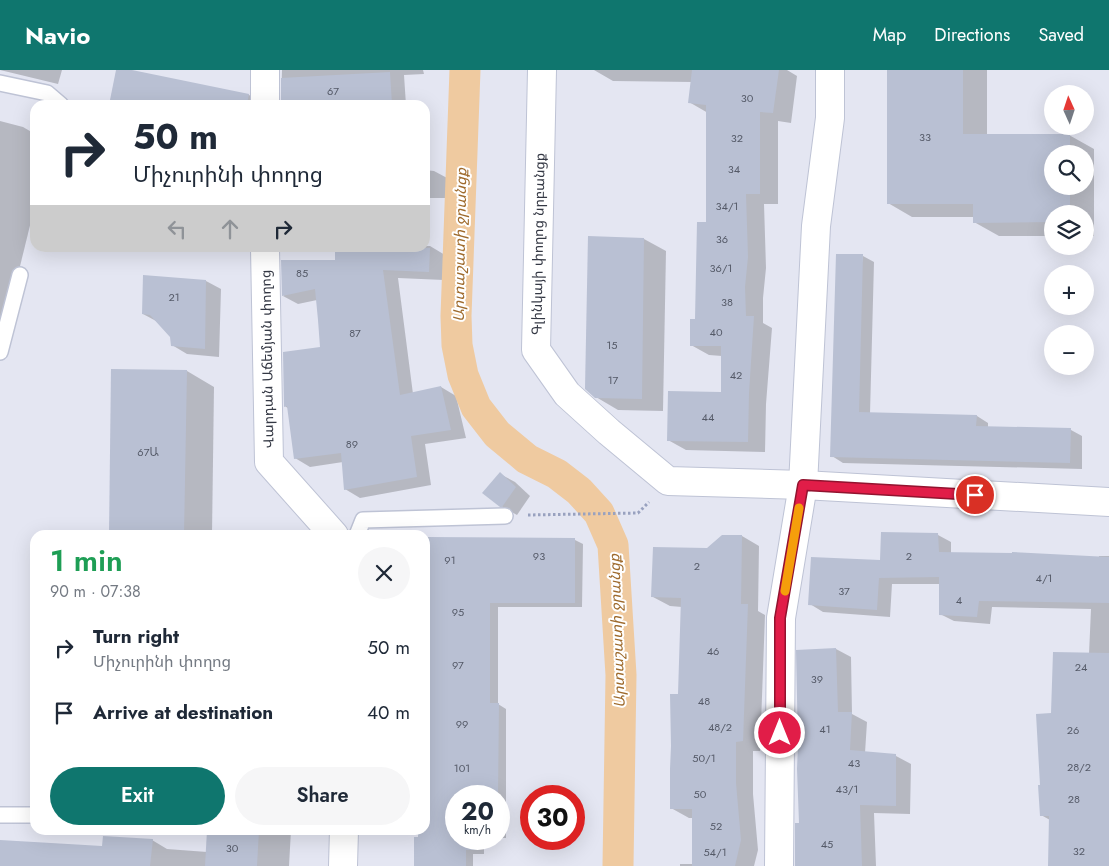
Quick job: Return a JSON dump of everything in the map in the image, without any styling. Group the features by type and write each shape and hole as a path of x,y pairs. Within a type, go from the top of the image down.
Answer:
{"street":[{"path":"265,70 265,100"},
{"name":"Գլինկայի փողոց նրբանցք","path":"542,70 536,350 567,394 668,481 803,485"},
{"path":"779,866 780,618 803,485 816,226 830,118 830,70"},
{"name":"Վարդան Աճեմյան փողոց","path":"265,252 269,462 330,530"},
{"path":"803,485 1109,502"},
{"path":"343,866 344,835"}],"lane":[{"path":"0,83 47,93 55,100"},
{"path":"0,352 20,275"},
{"path":"358,530 363,520 505,516"},
{"path":"0,815 30,816"}],"path":[{"path":"505,516 616,513"}],"building":[{"path":"116,70 132,70 249,94 248,100 110,100"},
{"path":"692,70 779,70 773,113 760,112 760,194 746,194 748,257 745,287 746,316 754,316 748,442 667,441 668,391 721,392 721,346 690,346 690,319 695,319 697,222 706,222 706,105 688,103"},
{"path":"887,70 963,70 963,134 1070,135 1070,145 1044,145 1044,195 1070,195 1070,205 1044,205 1044,222 973,223 973,204 887,204"},
{"path":"390,72 392,100 281,100 281,78"},
{"path":"588,236 644,238 642,399 595,398 585,389"},
{"path":"335,252 430,252 429,272 383,270 400,395 441,386 451,430 411,436 417,477 344,490 341,453 294,459 287,406 284,407 283,352 320,347 315,289 282,296 281,260 335,260"},
{"path":"836,254 863,254 859,412 977,415 976,426 1071,428 1070,463 830,457"},
{"path":"143,275 206,280 205,349 171,346 170,337 150,315 142,314"},
{"path":"111,369 187,370 184,530 109,530"},
{"path":"500,472 516,487 502,507 482,493"},
{"path":"881,532 938,533 939,552 1012,552 1109,557 1109,603 979,601 977,617 939,615 939,577 879,578 877,610 808,605 811,557 880,560"},
{"path":"722,535 742,535 741,604 748,604 743,741 736,742 736,783 741,840 735,866 692,866 692,809 670,809 670,694 678,694 681,598 651,597 653,547 707,548"},
{"path":"430,537 575,538 575,603 490,603 490,703 499,703 498,785 445,785 445,850 466,850 466,866 414,866 414,837 430,835"},
{"path":"836,648 838,712 852,712 850,750 896,754 896,806 860,805 862,866 795,866 795,823 799,823 796,650"},
{"path":"1053,652 1109,653 1109,866 1048,866 1049,816 1040,816 1036,714 1051,713"},
{"path":"207,835 259,835 257,866 205,866"},
{"path":"103,836 153,839 150,866 0,866 0,840 102,846"}],"waterway":[{"name":"Արտաշատի ջրանցք","path":"465,70 456,316 457,345 463,375 476,407 497,434 527,459 557,474 579,491 599,513 613,545 621,675 618,866"}],"slow traffic":[{"path":"785,591 799,508"}],"route":[{"path":"780,733 780,618 803,485 975,495"}]}
